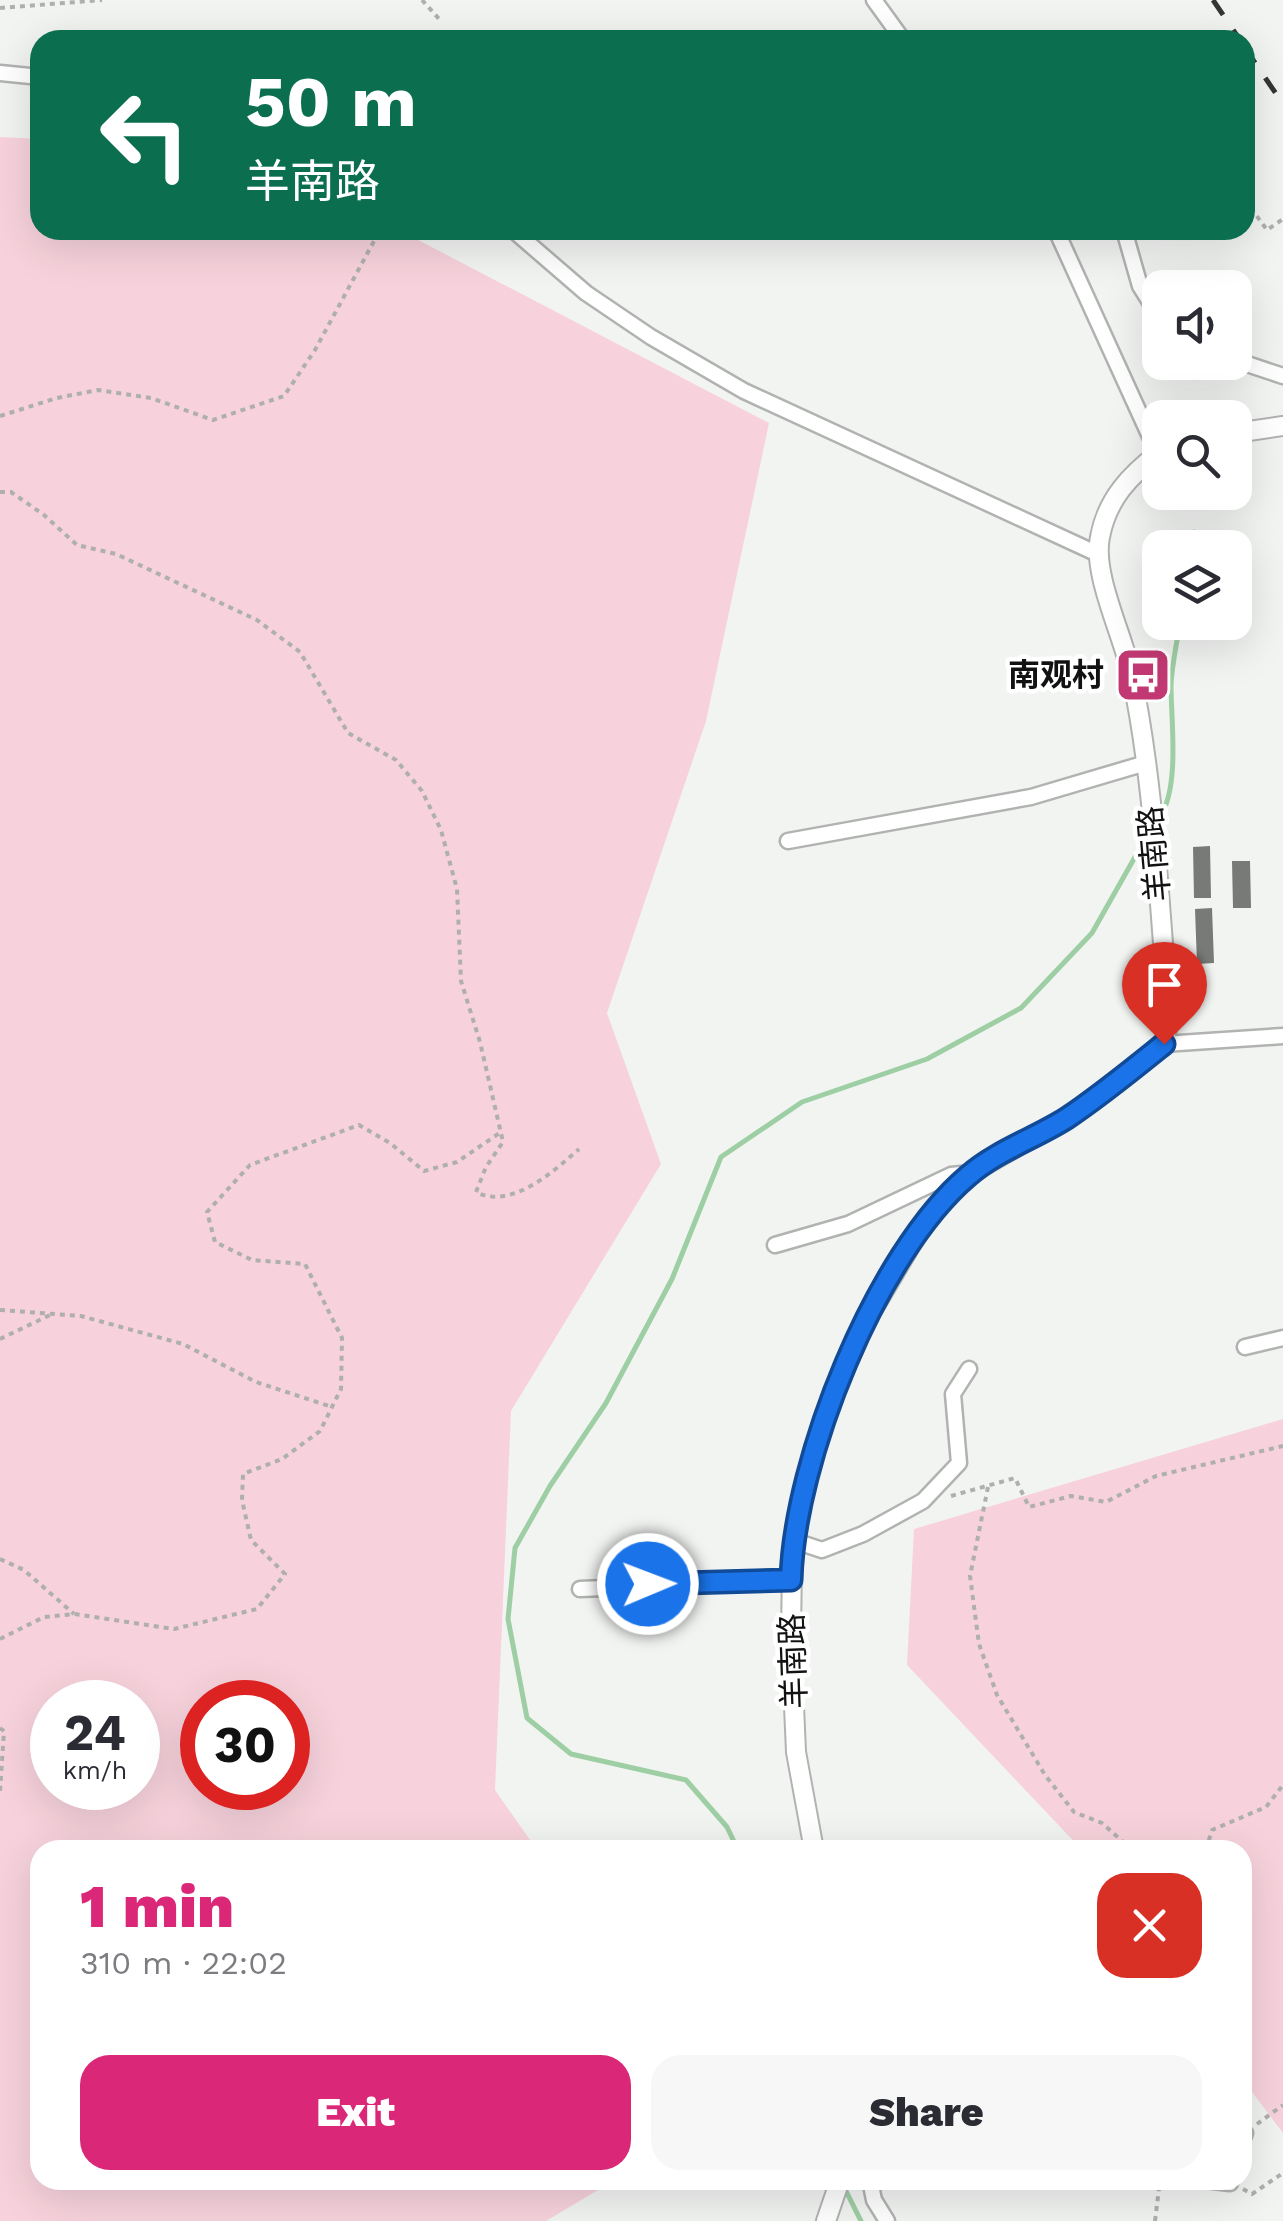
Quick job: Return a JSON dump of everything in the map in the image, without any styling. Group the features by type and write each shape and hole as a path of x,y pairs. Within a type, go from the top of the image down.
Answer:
{"street":[{"path":"874,0 896,30"},
{"path":"0,73 30,77"},
{"path":"525,240 586,293 650,338 744,391 1100,555"},
{"path":"1061,240 1142,416"},
{"path":"1127,240 1142,289"},
{"path":"1252,366 1283,376"},
{"path":"1252,431 1283,426"},
{"name":"羊南路","path":"812,1840 796,1752 792,1540 804,1482 831,1400 866,1321 928,1216 970,1173 1067,1118 1164,1044 1168,1019 1146,762 1133,678 1108,594 1098,540 1108,508 1126,480 1142,467"},
{"path":"788,841 1031,798 1146,762"},
{"path":"1164,1044 1283,1036"},
{"path":"775,1246 848,1224 951,1175 970,1173"},
{"path":"1245,1347 1283,1338"},
{"path":"792,1540 822,1550 863,1534 922,1501 959,1462 953,1394 969,1370"},
{"path":"580,1589 791,1580"},
{"path":"826,2221 837,2190"},
{"path":"872,2190 887,2221"}],"path":[{"path":"0,8 102,0"},
{"path":"422,0 440,20"},
{"path":"1255,214 1266,230 1283,218"},
{"path":"0,416 56,398 98,390 151,398 213,420 284,396 315,350 375,240"},
{"path":"0,492 11,492 77,545 116,554 257,620 300,652 348,733 396,760 422,791 441,830 457,889 461,981 503,1142 486,1167 476,1192 486,1198 514,1195 578,1149"},
{"path":"0,1639 44,1617 74,1614 174,1629 256,1609 285,1574 251,1540 242,1500 243,1474 282,1459 320,1431 341,1389 342,1338 306,1264 252,1260 215,1242 207,1212 250,1165 359,1125 390,1143 424,1171 457,1162 501,1132"},
{"path":"0,1310 81,1316 183,1344 256,1382 332,1407"},
{"path":"0,1339 52,1313"},
{"path":"922,1501 1015,1478 1029,1507 1070,1496 1106,1502 1156,1476 1283,1446"},
{"path":"988,1487 970,1576 979,1644 997,1695 1045,1775 1074,1812 1102,1824 1120,1840"},
{"path":"0,1559 24,1570 74,1614"},
{"path":"0,1728 4,1731 0,1791"},
{"path":"1209,1840 1212,1830 1266,1807 1283,1785"},
{"path":"1252,2130 1283,2105"},
{"path":"1245,2190 1252,2194 1283,2173"},
{"path":"1155,2221 1159,2190"}],"shaded area":[{"path":"0,137 30,138 30,240 418,240 769,423 706,721 607,1013 661,1164 511,1411 495,1790 530,1840 30,1840 30,2190 598,2190 546,2221 0,2221"},
{"path":"1283,1419 1283,2133 1252,2092 1252,1840 1073,1840 907,1665 914,1529"}],"building":[{"path":"1210,846 1211,898 1194,898 1193,847"},
{"path":"1232,861 1250,861 1251,908 1233,908"},
{"path":"1212,908 1214,963 1197,964 1195,909"}],"waterway":[{"path":"1160,817 1172,771 1171,685 1177,640"},
{"path":"733,1840 727,1827 686,1780 571,1754 527,1718 508,1619 515,1548 550,1486 606,1403 672,1279 721,1157 802,1102 927,1059 1021,1008 1092,933 1148,834"},
{"path":"846,2190 861,2221"}],"railway":[{"path":"1213,0 1233,30"},
{"path":"1255,63 1283,104"}],"place":[{"name":"南观村","path":"1143,675"}],"route":[{"path":"648,1584 791,1580 792,1540 804,1482 831,1400 866,1321 928,1216 970,1173 1067,1118 1164,1044"}]}
